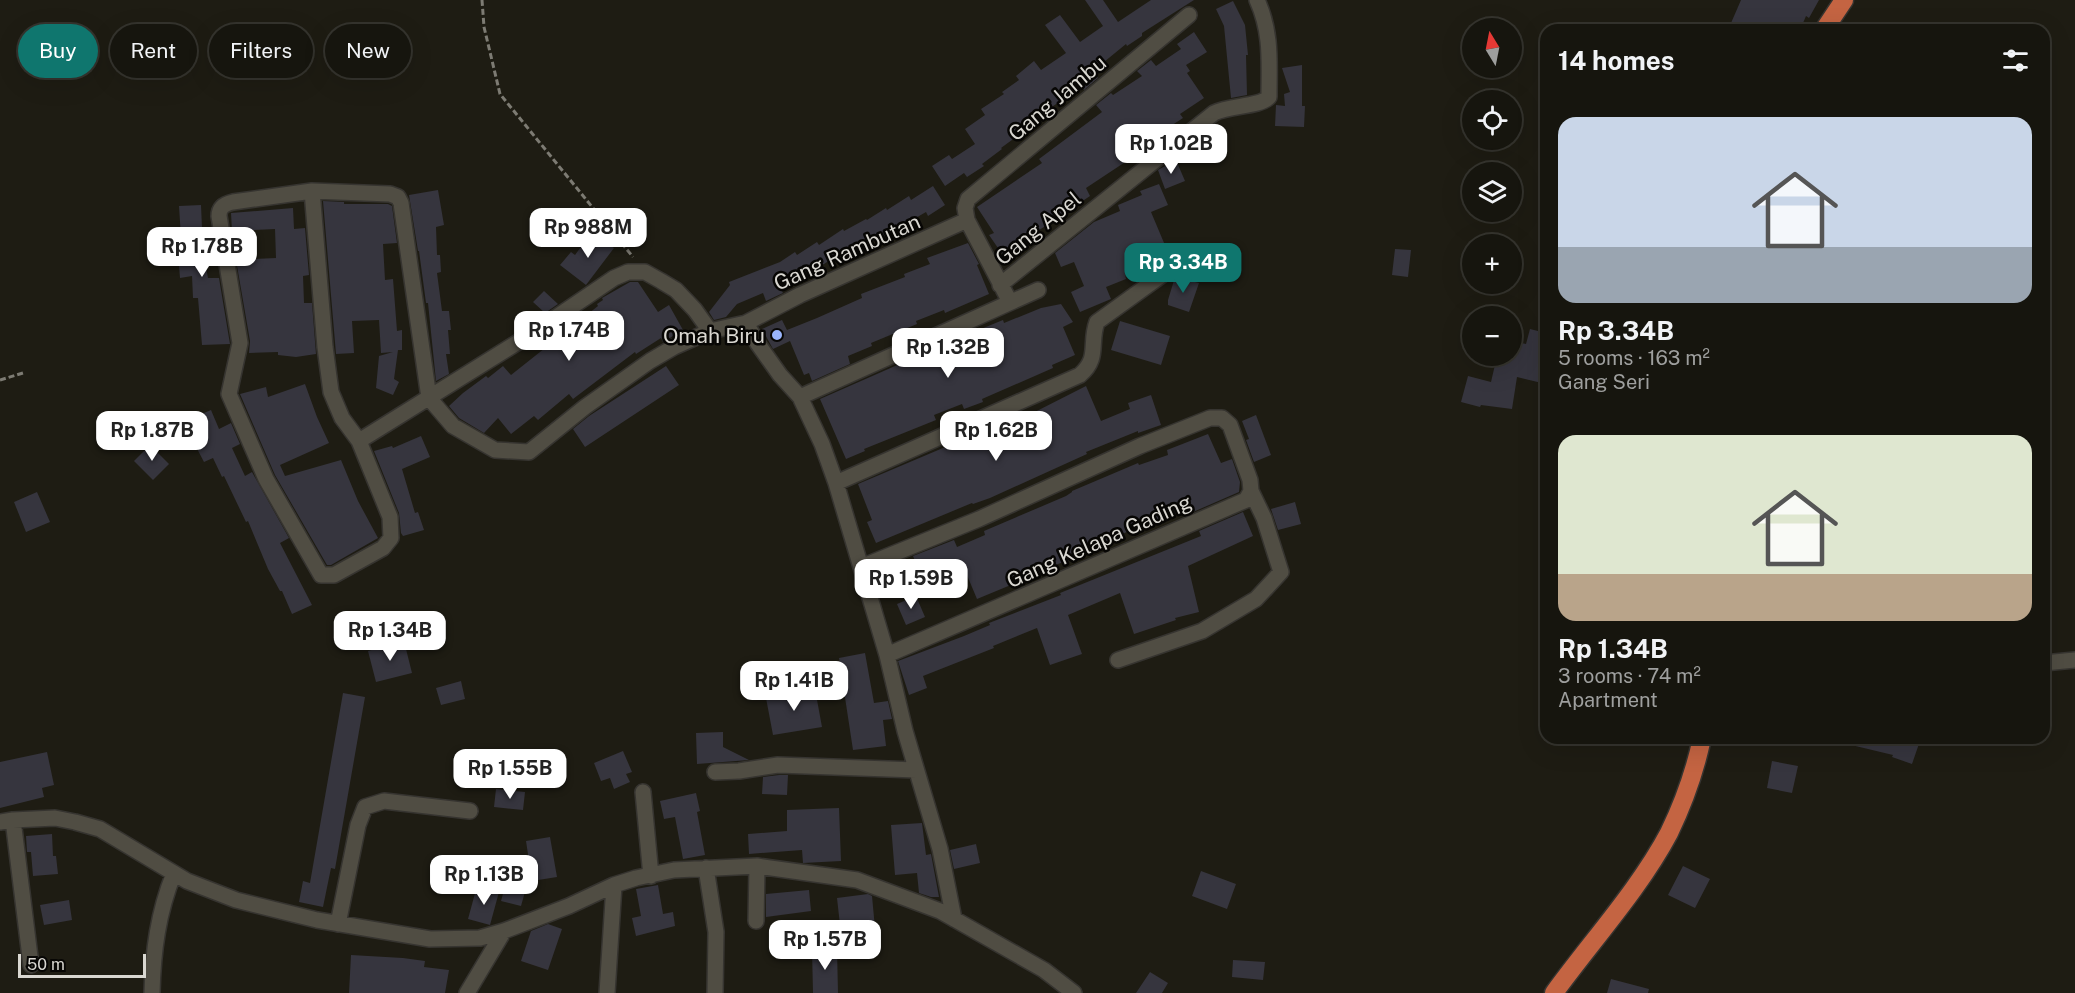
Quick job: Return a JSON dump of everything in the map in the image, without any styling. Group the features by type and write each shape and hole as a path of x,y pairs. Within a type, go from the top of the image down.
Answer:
{"highway":[{"path":"1828,24 1844,0"},
{"path":"1554,993 1646,871 1668,834 1696,766 1701,744"}],"street":[{"name":"Gang Apel","path":"1000,285 1214,113 1230,106 1258,104 1267,100 1269,97 1268,27 1257,0"},
{"name":"Gang Jambu","path":"967,220 965,208 968,199 1189,15"},
{"path":"312,192 331,392 342,418 359,441 390,517 391,538 383,548 334,575 321,575 266,479 229,394 240,343 219,210 225,204 233,202 312,192 395,195 400,201 429,398"},
{"path":"967,220 1010,302"},
{"name":"Gang Rambutan","path":"429,398 453,426 495,450 529,452 577,413 650,361 674,347 710,331 746,323 800,295 967,220"},
{"path":"836,483 1080,375 1090,367 1093,360 1094,329 1097,322 1169,270"},
{"path":"359,441 536,331 614,278 628,272 645,272 676,290 695,310 710,331"},
{"path":"800,397 1038,290"},
{"path":"746,323 763,352 800,397 822,444 836,483 887,655 905,731 940,849 954,919"},
{"path":"861,567 979,519 1140,446 1210,418 1222,418 1230,425 1250,480 1251,492 1264,518 1281,572 1256,599 1202,632 1118,660"},
{"name":"Gang Kelapa Gading","path":"887,655 1246,500 1251,492"},
{"path":"2050,662 2075,660"},
{"path":"715,772 778,765 916,770"},
{"path":"643,792 651,876"},
{"path":"338,924 358,825 365,807 384,801 470,811"},
{"path":"31,965 6,821 55,818 100,830 174,873 236,900 338,924 430,939 480,938 569,906 614,885 675,870 757,866 858,880 940,911 1044,970 1074,993"},
{"path":"756,921 757,866"},
{"path":"706,868 716,932 715,993"},
{"path":"152,993 153,954 158,921 174,873"},
{"path":"607,993 614,885"},
{"path":"467,993 504,931"}],"path":[{"path":"482,0 484,27 500,94 645,272"},
{"path":"0,380 23,373"}],"building":[{"path":"1085,0 1103,0 1118,22 1151,0 1194,0 1142,33 1142,36 1127,46 1126,44 1093,71 1098,78 1084,90 1082,87 1041,114 1043,117 1001,148 982,164 984,166 967,177 964,173 945,186 932,166 949,155 952,159 975,144 965,129 985,115 981,109 1004,94 1002,92 1019,80 1016,76 1034,61 1041,70 1066,53 1045,25 1060,15 1080,42 1103,26"},
{"path":"1741,0 1819,0 1809,18 1806,16 1803,24 1731,24"},
{"path":"1233,1 1245,25 1248,55 1246,55 1247,95 1231,98 1224,26 1216,9"},
{"path":"1194,32 1207,52 1186,65 1190,71 1187,73 1204,98 1180,114 1183,118 1160,133 1163,137 1086,188 1090,196 1017,245 1021,252 1007,261 989,235 994,233 977,207 1042,163 1039,159 1102,112 1096,105 1111,93 1113,95 1142,76 1137,71 1151,60 1156,66 1181,49 1177,44"},
{"path":"1302,65 1304,127 1275,126 1276,105 1285,106 1284,94 1290,92 1282,68"},
{"path":"1176,160 1185,181 1165,189 1158,170"},
{"path":"1159,184 1168,205 1151,212 1167,250 1135,263 1144,266 1125,274 1126,279 1106,287 1111,299 1080,312 1071,292 1084,286 1074,262 1061,267 1055,253 1094,222 1120,211 1118,205 1142,195 1140,191"},
{"path":"933,186 945,205 928,216 926,212 860,249 858,246 838,259 836,256 812,272 810,269 781,289 783,293 766,301 763,293 737,304 726,317 714,320 709,312 730,285 729,282 780,262 795,252 797,255 817,242 819,245 843,229 844,231 867,220 886,208 887,210 909,196 911,200"},
{"path":"438,190 444,225 436,227 437,255 440,255 441,272 437,273 442,311 449,311 451,330 448,330 450,354 446,354 449,374 436,381 428,303 426,303 409,195"},
{"path":"323,201 392,206 397,243 383,244 385,280 393,279 397,331 402,330 402,350 398,350 394,379 399,382 393,395 376,388 379,356 393,352 381,353 379,320 352,321 354,353 336,354"},
{"path":"201,205 203,251 208,278 219,278 230,344 202,345 198,298 193,298 192,276 180,278 178,254 182,253 179,206"},
{"path":"293,208 294,229 305,228 309,275 303,276 304,303 312,303 316,354 296,357 278,355 278,352 249,353 250,341 236,260 276,258 275,229 232,231 231,213"},
{"path":"591,233 614,248 586,285 560,265 571,252 575,255"},
{"path":"968,243 979,264 977,265 989,294 945,313 944,310 916,321 917,324 871,343 872,346 848,356 850,364 812,381 809,373 804,375 790,341 773,349 762,329 782,320 787,330 817,318 862,298 861,294 905,277 904,274 930,264 927,258"},
{"path":"1395,249 1411,250 1408,277 1392,275"},
{"path":"1175,277 1199,283 1189,312 1168,305"},
{"path":"630,282 638,282 658,312 669,305 683,330 663,342 661,338 636,354 635,352 573,399 569,394 538,420 534,416 511,434 498,418 484,433 459,418 449,406 463,393 503,366 511,375 598,306 602,298"},
{"path":"544,291 558,304 545,313 533,302"},
{"path":"1061,304 1073,322 1063,327 1075,355 1052,365 1053,368 982,399 983,402 964,409 962,404 934,415 936,420 864,449 865,451 846,459 820,399 963,339 962,335 1003,320 1004,323 1041,308"},
{"path":"1120,321 1170,336 1161,365 1111,350"},
{"path":"1530,329 1540,332 1540,383 1517,377 1512,409 1481,405 1480,407 1461,402 1468,376 1491,382 1495,366 1522,366 1522,343 1526,344"},
{"path":"666,366 679,385 585,447 573,429"},
{"path":"305,384 329,443 280,465 285,476 341,460 358,501 378,538 331,565 327,565 275,475 240,394 266,387 268,397"},
{"path":"1086,386 1101,421 1130,409 1128,403 1151,395 1161,425 1138,433 1138,431 1086,452 1087,454 990,498 972,503 876,543 867,522 872,520 858,484 950,445 1023,418"},
{"path":"211,410 219,429 231,423 240,444 232,448 245,476 252,472 289,538 280,543 312,605 292,614 224,476 222,477 213,458 204,462 193,441 200,438 192,418"},
{"path":"1256,415 1271,455 1254,462 1242,421"},
{"path":"1208,434 1221,463 1232,459 1240,482 1239,492 1193,512 1191,508 1144,527 1143,525 1113,538 1115,541 1089,553 1044,569 1045,571 977,599 961,561 922,578 913,556 954,540 957,547 985,535 984,531 1066,496 1072,491 1138,463 1139,465 1168,455 1167,450"},
{"path":"421,436 430,457 402,469 415,513 418,512 424,530 403,536 399,513 374,451 392,446 393,448"},
{"path":"150,445 169,464 153,480 134,461"},
{"path":"37,492 50,522 26,532 14,502"},
{"path":"1295,502 1301,524 1278,530 1271,509"},
{"path":"1243,512 1253,536 1188,566 1199,612 1175,618 1176,620 1134,634 1120,593 1068,615 1082,654 1050,665 1037,628 923,676 927,688 909,695 898,661 964,636 990,625 989,623 1061,595 1060,593 1201,536 1199,531"},
{"path":"916,596 925,617 906,625 897,604"},
{"path":"404,641 412,673 376,682 368,651"},
{"path":"865,653 874,703 888,701 892,719 883,720 886,746 853,750 839,658"},
{"path":"461,681 465,699 441,705 436,688"},
{"path":"815,689 822,727 773,735 766,698"},
{"path":"343,693 365,697 335,869 331,868 323,907 299,902 303,881 310,883"},
{"path":"723,732 723,747 749,760 697,764 696,733"},
{"path":"1847,744 1919,744 1912,764 1892,757 1893,755"},
{"path":"623,751 632,772 626,774 630,782 614,789 610,778 601,781 594,763"},
{"path":"47,752 54,785 42,788 44,797 0,808 0,762"},
{"path":"1772,761 1798,766 1792,793 1767,788"},
{"path":"788,775 787,795 762,794 763,777"},
{"path":"496,789 525,792 523,810 494,807"},
{"path":"696,793 705,855 683,859 675,817 664,819 660,801"},
{"path":"839,808 841,861 803,863 802,850 749,854 748,834 787,831 787,810"},
{"path":"922,823 926,855 931,854 939,897 919,893 917,873 895,875 891,825"},
{"path":"52,834 53,856 56,856 58,874 33,876 31,852 27,852 26,836"},
{"path":"550,837 557,877 532,881 526,841"},
{"path":"976,844 980,863 954,869 950,850"},
{"path":"1683,866 1710,879 1695,908 1668,895"},
{"path":"510,868 530,874 521,906 501,901"},
{"path":"1201,871 1236,884 1227,909 1192,896"},
{"path":"658,885 663,914 673,912 675,926 636,936 632,918 641,916 636,889"},
{"path":"477,886 499,892 490,925 468,919"},
{"path":"809,890 811,911 766,917 766,894"},
{"path":"868,894 872,896 876,939 842,943 837,898"},
{"path":"69,900 72,920 44,925 40,905"},
{"path":"548,924 562,929 548,970 521,961 531,931"},
{"path":"837,949 838,993 813,993 812,950"},
{"path":"351,955 425,961 424,967 449,970 445,993 349,993"},
{"path":"1233,960 1265,962 1263,980 1232,977"},
{"path":"1150,972 1168,983 1162,993 1136,993"},
{"path":"1611,979 1649,989 1648,993 1607,993"}],"place":[{"name":"Omah Biru","path":"777,335"}]}
